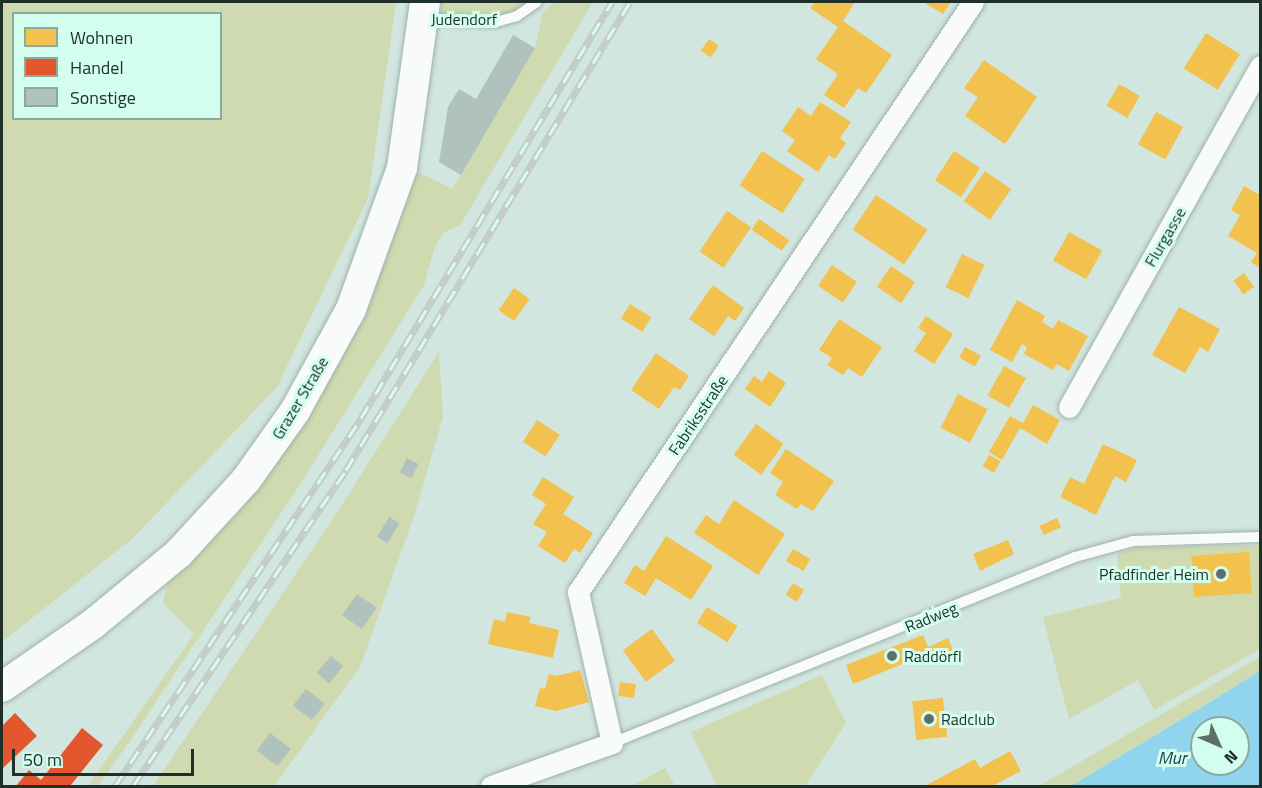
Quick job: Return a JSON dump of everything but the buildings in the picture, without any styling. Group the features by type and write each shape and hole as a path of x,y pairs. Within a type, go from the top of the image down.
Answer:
{"main road":[{"name":"Grazer Straße","path":"2,687 93,624 178,554 246,480 295,411 351,309 402,168 424,10"}],"street":[{"name":"Fabriksstraße","path":"612,743 578,592 973,2"},
{"name":"Flurgasse","path":"1069,407 1260,66"},
{"path":"491,786 612,743"}],"lane":[{"name":"Judendorf","path":"424,10 496,22 517,15 537,2"},
{"name":"Radweg","path":"612,743 1075,558 1133,541 1260,537"}],"green space":[{"path":"2,2 396,3 368,198 277,387 133,538 2,642"},
{"path":"442,2 537,2 496,22 441,19"},
{"path":"554,2 593,2 460,225 443,233 434,249 424,285 301,483 130,741 98,786 88,786 194,634 163,603 168,581 221,526 416,171 452,189 535,48 543,12"},
{"path":"439,352 443,417 415,513 360,667 274,786 153,786 336,514"},
{"path":"1260,546 1260,649 1154,710 1138,680 1069,719 1043,617 1121,598 1117,553 1138,547"},
{"path":"1260,657 1260,671 1071,786 1039,786"},
{"path":"822,675 846,723 805,786 717,786 691,732"},
{"path":"665,768 675,786 632,786"}],"water":[{"name":"Mur","path":"1260,671 1260,786 1071,786 1210,702"}],"railway":[{"path":"115,786 361,418 612,2"},
{"path":"133,786 346,470 630,2"}],"place":[{"name":"Pfadfinder Heim","path":"1221,574"},
{"name":"Raddörfl","path":"892,656"},
{"name":"Radclub","path":"929,719"}]}
